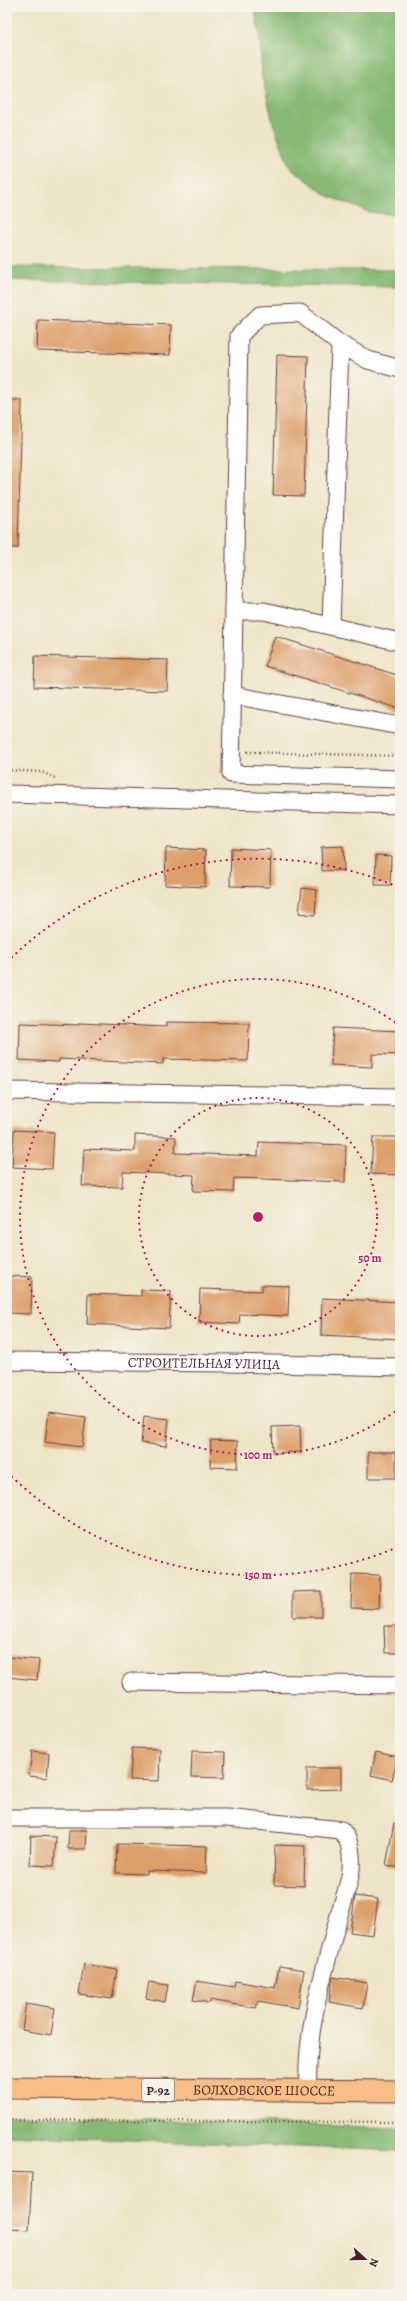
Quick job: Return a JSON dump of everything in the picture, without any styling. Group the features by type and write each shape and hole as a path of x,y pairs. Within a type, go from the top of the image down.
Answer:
{"main road":[{"name":"БОЛХОВСКОЕ ШОССЕ","path":"7,2088 400,2091"}],"street":[{"path":"400,369 368,360 340,344 300,314 260,315 239,336 231,752 231,774 400,779"},
{"path":"331,626 340,344"},
{"path":"234,611 264,611 400,642"},
{"path":"232,695 400,726"},
{"path":"7,794 400,806"},
{"path":"7,1091 400,1097"},
{"name":"СТРОИТЕЛЬНАЯ УЛИЦА","path":"7,1361 229,1363 400,1367"},
{"path":"131,1682 400,1685"},
{"path":"7,1818 227,1818 341,1830 346,1836 350,1845 350,1870 319,1989 306,2063 308,2091"}],"path":[{"path":"231,752 400,756"},
{"path":"7,2120 400,2122"}],"green space":[{"path":"254,7 400,7 400,215 369,212 326,195 289,166 273,123 262,76 259,31"},
{"path":"7,267 400,270 400,287 7,280"},
{"path":"7,2115 400,2128 400,2151 7,2135"}],"building":[{"path":"38,320 171,325 170,355 37,351"},
{"path":"277,355 308,356 304,496 273,495"},
{"path":"7,400 22,400 18,548 7,548"},
{"path":"275,636 400,676 400,709 265,666"},
{"path":"35,656 168,660 167,691 34,687"},
{"path":"343,846 344,870 322,871 321,847"},
{"path":"166,848 206,850 205,887 165,885"},
{"path":"231,848 271,850 270,887 230,886"},
{"path":"376,855 391,856 390,885 375,885"},
{"path":"302,888 317,890 315,915 299,913"},
{"path":"166,1022 249,1023 248,1061 163,1059 163,1064 59,1059 59,1062 19,1060 20,1023 79,1025 79,1023 166,1027"},
{"path":"333,1028 400,1031 400,1055 372,1054 372,1067 331,1065"},
{"path":"14,1130 54,1132 52,1169 12,1167"},
{"path":"135,1135 176,1137 175,1153 258,1156 259,1142 346,1145 345,1182 234,1178 233,1192 193,1191 194,1175 123,1172 122,1187 82,1186 84,1149 135,1151"},
{"path":"373,1137 400,1137 400,1175 371,1174"},
{"path":"7,1276 32,1277 31,1314 7,1313"},
{"path":"262,1285 289,1286 288,1316 240,1314 239,1324 199,1322 200,1289 262,1291"},
{"path":"141,1290 171,1291 169,1328 87,1324 88,1294 141,1296"},
{"path":"322,1298 400,1302 400,1339 321,1335"},
{"path":"49,1412 86,1417 82,1447 45,1442"},
{"path":"144,1416 169,1419 166,1446 141,1443"},
{"path":"300,1426 301,1452 273,1453 272,1427"},
{"path":"211,1440 238,1441 237,1468 210,1467"},
{"path":"368,1452 396,1452 396,1478 368,1478"},
{"path":"352,1574 380,1575 379,1609 351,1608"},
{"path":"321,1591 321,1617 293,1617 293,1592"},
{"path":"384,1626 400,1626 400,1653 385,1653"},
{"path":"7,1657 39,1660 37,1680 7,1677"},
{"path":"132,1748 160,1749 159,1781 130,1780"},
{"path":"32,1751 49,1753 47,1778 29,1776"},
{"path":"192,1751 225,1752 224,1778 191,1777"},
{"path":"376,1752 398,1757 392,1780 371,1775"},
{"path":"307,1768 341,1768 341,1789 307,1790"},
{"path":"394,1823 400,1824 400,1868 386,1865"},
{"path":"69,1830 87,1830 86,1849 68,1849"},
{"path":"31,1836 56,1837 54,1866 30,1865"},
{"path":"117,1844 207,1846 206,1873 147,1871 147,1874 116,1873"},
{"path":"275,1845 305,1846 304,1886 274,1885"},
{"path":"355,1896 378,1899 373,1935 350,1932"},
{"path":"84,1964 117,1970 112,1999 79,1994"},
{"path":"279,1966 304,1970 298,2008 258,2001 256,2008 210,2000 210,2003 193,2000 197,1981 234,1987 235,1981 275,1988"},
{"path":"333,1977 367,1983 363,2008 329,2002"},
{"path":"149,1982 168,1985 165,2002 146,1998"},
{"path":"26,2003 55,2008 51,2035 22,2030"},
{"path":"7,2172 32,2173 29,2230 7,2229"}]}
